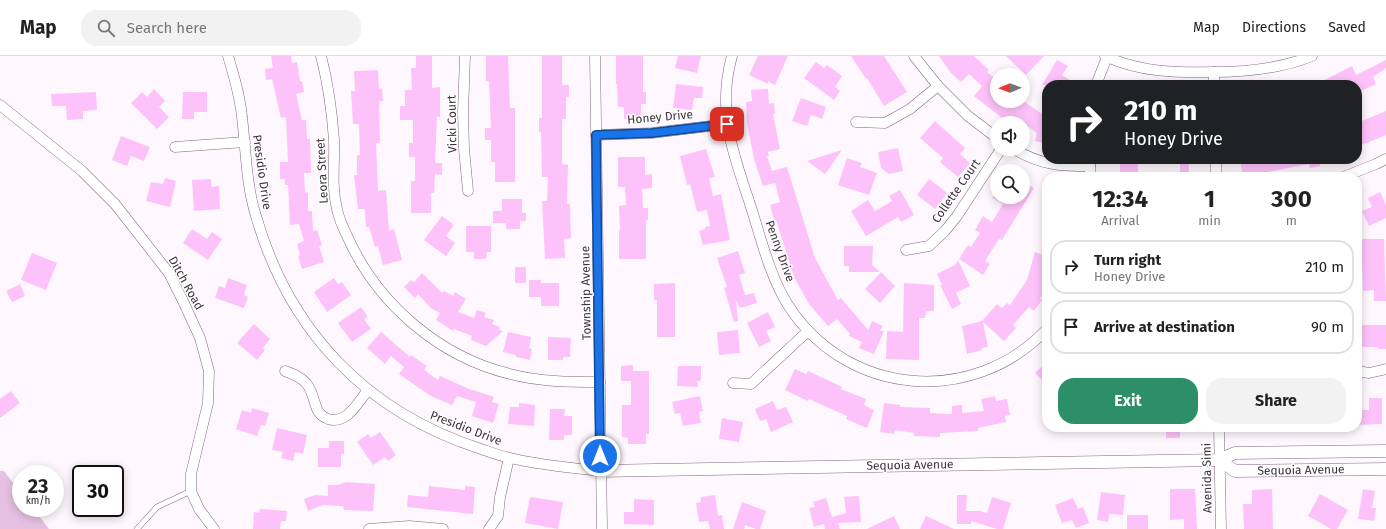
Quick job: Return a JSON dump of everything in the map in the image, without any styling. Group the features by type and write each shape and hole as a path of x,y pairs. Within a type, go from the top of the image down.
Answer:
{"street":[{"name":"Presidio Drive","path":"228,56 237,87 242,115 248,181 255,214 265,248 279,279 299,314 317,339 341,366 368,390 397,411 428,428 460,442 509,458 554,466 600,471"},
{"name":"Leora Street","path":"321,56 330,102 334,140 334,189 337,209 353,250 366,272 378,288 397,309 422,331 450,350 478,364 509,374 537,380 561,382 600,382"},
{"name":"Vicki Court","path":"466,56 463,113 464,149 468,191"},
{"name":"Township Avenue","path":"595,56 602,529"},
{"name":"Penny Drive","path":"732,56 726,87 725,105 727,124 733,152 773,276 788,305 808,331 835,354 868,371 905,380 938,381 971,376 990,369 1008,360 1026,348 1042,334"},
{"path":"914,56 938,86 968,116 990,133"},
{"path":"1098,80 1106,56 1135,66 1183,73 1265,70 1286,65 1312,56"},
{"path":"1214,72 1214,80"},
{"path":"856,122 885,123 910,109 938,86"},
{"name":"Ditch Road","path":"0,105 82,171 115,204 169,273 184,301 200,338 209,371 208,403 191,474 191,491 199,509 214,529"},
{"name":"Honey Drive","path":"596,135 652,133 727,124"},
{"path":"175,147 244,142"},
{"name":"Collette Court","path":"906,250 929,246 945,231 957,216 996,156"},
{"path":"1026,156 1042,162"},
{"path":"1356,172 1386,159"},
{"path":"1051,164 1064,166 1077,164"},
{"path":"733,383 751,384 808,331"},
{"path":"1362,372 1369,373 1386,370"},
{"path":"285,371 300,377 309,386 320,414 330,420 341,420 348,415 368,390"},
{"name":"Avenida Simi","path":"1219,432 1221,529"},
{"name":"Sequoia Avenue","path":"600,471 1219,460 1235,452 1386,451"},
{"path":"489,529 498,516 500,497 509,458"},
{"name":"Sequoia Avenue","path":"1219,460 1235,471 1386,469"},
{"path":"369,529 409,526 443,529"}],"lane":[{"path":"137,529 157,508 191,491"}],"shaded area":[{"path":"0,471 4,471 12,481 12,517 40,517 49,529 0,529"}],"building":[{"path":"271,56 291,56 292,63 297,62 300,81 302,81 304,92 296,94 302,120 306,120 307,139 310,139 311,173 304,173 305,193 308,192 308,211 312,211 313,231 317,230 322,245 319,246 324,262 302,269 298,256 300,255 297,244 304,241 299,224 290,225 288,185 285,185 285,179 280,179 280,162 288,162 286,117 281,118 272,79 266,80 265,69 273,68"},
{"path":"416,56 432,56 432,88 440,87 440,117 437,117 435,163 442,163 442,175 435,174 434,193 431,193 431,213 411,213 411,181 415,181 415,157 409,157 409,143 413,143 413,120 400,120 400,106 405,106 405,90 412,90 411,68 416,68"},
{"path":"486,56 508,56 510,108 515,108 515,182 495,182 495,162 491,162 491,140 485,140 485,128 491,128 489,81 486,81"},
{"path":"542,56 562,56 562,85 569,85 569,97 566,97 566,119 562,119 562,164 568,165 567,204 570,204 571,238 564,239 565,258 545,259 542,201 547,201 548,177 542,177 541,132 539,132 539,118 542,118"},
{"path":"616,56 643,56 643,92 646,92 646,104 641,104 641,118 624,119 624,107 618,107"},
{"path":"678,56 701,56 697,73 675,68"},
{"path":"758,56 788,56 775,85 768,81 768,84 749,75"},
{"path":"851,56 884,56 907,92 884,106 867,78 866,79"},
{"path":"939,56 974,56 989,70 987,72 990,74 990,108 1030,108 1030,106 1042,114 1042,143 1035,141 1037,133 1030,128 1030,116 999,116 974,96 982,86 969,74 961,82 951,73"},
{"path":"1006,56 1044,56 1030,71 1030,68 1019,68"},
{"path":"1057,60 1068,66 1062,75 1070,80 1045,80"},
{"path":"1386,60 1386,68 1373,77 1376,84 1362,91 1362,80 1325,80 1352,66 1356,75"},
{"path":"816,62 824,68 827,65 842,76 835,87 840,91 834,100 804,78"},
{"path":"378,70 379,89 382,88 383,101 379,101 380,143 376,143 378,191 386,190 389,231 394,229 402,260 383,265 378,246 375,247 369,227 366,227 365,209 358,209 354,175 357,175 357,155 360,155 359,124 353,124 351,91 355,91 354,71"},
{"path":"676,84 703,87 702,98 694,98 692,110 673,108"},
{"path":"154,89 165,101 159,107 169,117 157,129 131,103 142,92 147,97"},
{"path":"768,89 769,104 774,103 775,114 773,114 780,149 768,152 769,156 767,156 772,171 787,167 815,258 838,300 841,298 868,330 872,321 883,326 880,331 884,331 874,354 859,348 862,342 849,336 850,334 837,319 828,326 809,304 794,277 770,205 780,202 775,183 763,186 754,159 747,123 746,102 752,101 751,90"},
{"path":"96,92 97,110 83,111 83,119 67,120 66,106 52,106 51,94"},
{"path":"183,92 207,92 207,112 194,112 194,119 182,119"},
{"path":"801,98 826,107 822,119 811,115 807,126 792,121"},
{"path":"1386,111 1386,135 1362,144 1362,121"},
{"path":"935,121 965,148 960,154 970,163 958,177 940,162 943,158 920,138"},
{"path":"121,136 150,147 144,161 131,156 127,166 112,160"},
{"path":"898,148 903,171 889,174 881,168 878,152"},
{"path":"706,149 715,177 709,178 713,196 721,194 730,240 703,245 699,231 710,226 707,210 697,212 690,184 687,185 680,156"},
{"path":"842,150 825,174 807,161"},
{"path":"618,157 645,157 645,175 652,174 652,188 642,189 643,208 648,208 648,220 646,220 646,259 619,259 619,206 626,205 625,187 618,187"},
{"path":"847,158 862,163 860,167 877,173 869,195 838,185"},
{"path":"1120,164 1138,164 1138,172 1120,172"},
{"path":"1180,164 1189,164 1189,172 1180,172"},
{"path":"1241,164 1309,164 1267,172 1242,172"},
{"path":"1309,164 1320,164 1320,166 1310,168"},
{"path":"165,178 176,181 170,207 146,201 151,182 163,184"},
{"path":"211,179 211,187 219,186 220,209 194,211 192,180"},
{"path":"929,179 947,193 935,209 917,195"},
{"path":"1030,186 1034,188 1030,194"},
{"path":"900,190 914,215 901,222 898,217 866,236 851,211 868,200 875,211 892,201 889,196"},
{"path":"1380,192 1386,205 1386,218 1369,226 1362,211 1372,207 1368,198"},
{"path":"502,199 522,199 522,213 526,213 526,221 520,221 520,229 506,229 506,223 493,223 493,211 502,211"},
{"path":"1003,204 1024,204 1002,240 999,239 985,261 990,264 983,275 959,259 968,245 971,247 980,233 975,230 983,216 992,222"},
{"path":"442,216 454,225 446,236 455,243 446,256 424,240"},
{"path":"466,226 491,226 491,252 487,252 486,259 474,259 474,252 466,252"},
{"path":"192,229 207,239 212,232 222,239 208,260 183,243"},
{"path":"1362,239 1384,239 1386,301 1374,301 1374,290 1363,291"},
{"path":"844,246 873,246 872,265 880,272 849,272 849,266 844,266"},
{"path":"738,251 745,273 739,275 745,295 754,293 757,303 740,308 736,301 738,321 734,322 724,288 727,287 717,258"},
{"path":"1035,252 1042,254 1042,296 1040,298 1042,300 1034,311 1029,307 1013,325 1016,328 1004,341 983,322 988,347 967,354 962,326 982,321 997,304 1002,308 1007,303 1010,305 1027,280"},
{"path":"32,253 57,263 46,290 21,280"},
{"path":"958,260 970,286 956,293 961,304 952,309 940,285 942,285 937,274 955,265"},
{"path":"515,267 526,267 526,283 515,283"},
{"path":"881,272 895,286 880,303 865,289"},
{"path":"422,273 442,293 444,291 453,296 455,292 466,299 458,312 474,318 477,310 486,313 484,317 494,320 492,324 500,327 499,330 503,331 486,346 471,340 472,336 454,329 453,331 436,320 440,313 432,309 418,294 415,298 404,287 411,280 414,282"},
{"path":"228,278 247,285 244,295 248,297 244,308 215,298 219,286 225,288"},
{"path":"334,278 338,284 342,282 351,295 327,312 314,292"},
{"path":"529,280 541,280 541,283 559,283 559,306 541,306 541,297 529,297"},
{"path":"675,283 675,337 657,337 657,300 654,300 654,284"},
{"path":"904,283 934,285 934,311 926,311 925,318 919,318 919,360 886,359 887,331 903,332"},
{"path":"20,284 25,296 12,302 6,291"},
{"path":"361,307 368,317 364,319 371,329 352,342 338,323"},
{"path":"768,312 775,327 766,331 771,341 759,347 747,323"},
{"path":"254,324 270,339 263,348 265,350 257,360 237,343"},
{"path":"1362,325 1386,325 1386,349 1378,349 1378,347 1362,347"},
{"path":"738,330 740,353 719,355 717,332"},
{"path":"381,332 410,357 411,355 427,366 424,370 438,380 440,376 469,389 494,397 492,402 499,404 493,423 472,416 476,402 457,396 452,405 431,396 399,374 404,367 391,356 385,364 367,348"},
{"path":"508,332 531,337 529,348 532,349 530,360 503,352"},
{"path":"548,337 571,338 570,357 563,357 563,360 548,360"},
{"path":"633,365 633,371 649,371 649,434 646,434 646,444 628,444 628,438 622,437 622,405 631,405 631,381 621,381 621,366"},
{"path":"678,366 701,366 701,381 697,381 698,387 677,386"},
{"path":"1042,367 1042,380 1035,373"},
{"path":"795,369 806,374 808,371 842,387 841,389 866,399 864,405 874,410 867,428 846,419 847,416 809,399 808,401 785,390"},
{"path":"11,391 20,403 0,418 0,399"},
{"path":"700,396 703,411 699,412 701,423 683,426 680,413 675,414 672,402"},
{"path":"995,396 996,401 1007,399 1010,415 1005,416 1006,422 978,428 978,431 940,433 940,437 914,436 914,433 895,430 894,434 880,432 884,403 900,405 900,407 930,408 930,413 952,414 952,406 962,405 962,413 984,411 981,399"},
{"path":"1369,398 1382,398 1382,424 1362,425 1362,410 1369,410"},
{"path":"773,401 777,410 786,407 793,422 771,432 766,419 760,421 755,409"},
{"path":"519,403 535,405 534,426 508,424 510,407 519,407"},
{"path":"252,408 269,413 265,426 261,425 257,436 236,429 242,410 251,413"},
{"path":"550,409 565,409 564,416 572,416 572,435 564,435 564,440 549,440"},
{"path":"722,418 743,422 739,442 719,439"},
{"path":"277,428 307,435 303,454 295,452 293,461 281,458 283,452 272,450"},
{"path":"380,432 396,455 388,461 385,457 373,465 357,442 368,434 371,438"},
{"path":"1166,432 1180,432 1180,438 1166,438"},
{"path":"329,441 344,441 344,454 341,454 341,467 318,467 318,448 329,448"},
{"path":"346,482 375,484 373,511 344,510 343,506 323,505 308,511 304,499 315,495 328,496 328,485 338,485"},
{"path":"429,486 465,490 465,486 475,487 473,514 407,507 408,495 428,497"},
{"path":"1170,489 1195,489 1197,529 1184,529 1184,519 1170,520"},
{"path":"1272,489 1273,529 1244,529 1243,504 1252,504 1252,490"},
{"path":"1363,489 1375,491 1372,508 1376,508 1374,521 1358,519"},
{"path":"1101,492 1125,495 1123,515 1109,514 1108,522 1097,520"},
{"path":"1320,494 1348,510 1337,529 1331,529 1308,516"},
{"path":"715,495 718,516 722,515 724,529 710,529 708,521 699,522 696,503 701,502 701,497"},
{"path":"957,495 967,495 966,511 980,511 987,513 992,497 1011,503 1003,529 997,529 971,521 971,524 957,524"},
{"path":"859,496 861,522 838,523 840,529 825,529 824,524 814,527 809,508 815,507 813,502 826,498 832,517 846,513 844,497"},
{"path":"530,497 563,502 558,529 525,523"},
{"path":"1073,498 1078,509 1083,507 1089,523 1076,528 1072,520 1062,523 1055,505"},
{"path":"634,499 654,500 654,525 624,524 624,512 634,512"},
{"path":"742,502 766,511 760,529 745,525 744,529 733,529"},
{"path":"260,509 287,511 286,521 281,521 280,529 253,529 254,512 259,513"},
{"path":"1127,515 1148,515 1148,529 1127,529"},
{"path":"894,516 900,529 867,529"},
{"path":"926,516 954,529 920,529"}],"route":[{"path":"600,456 596,135 652,133 727,124"}]}
